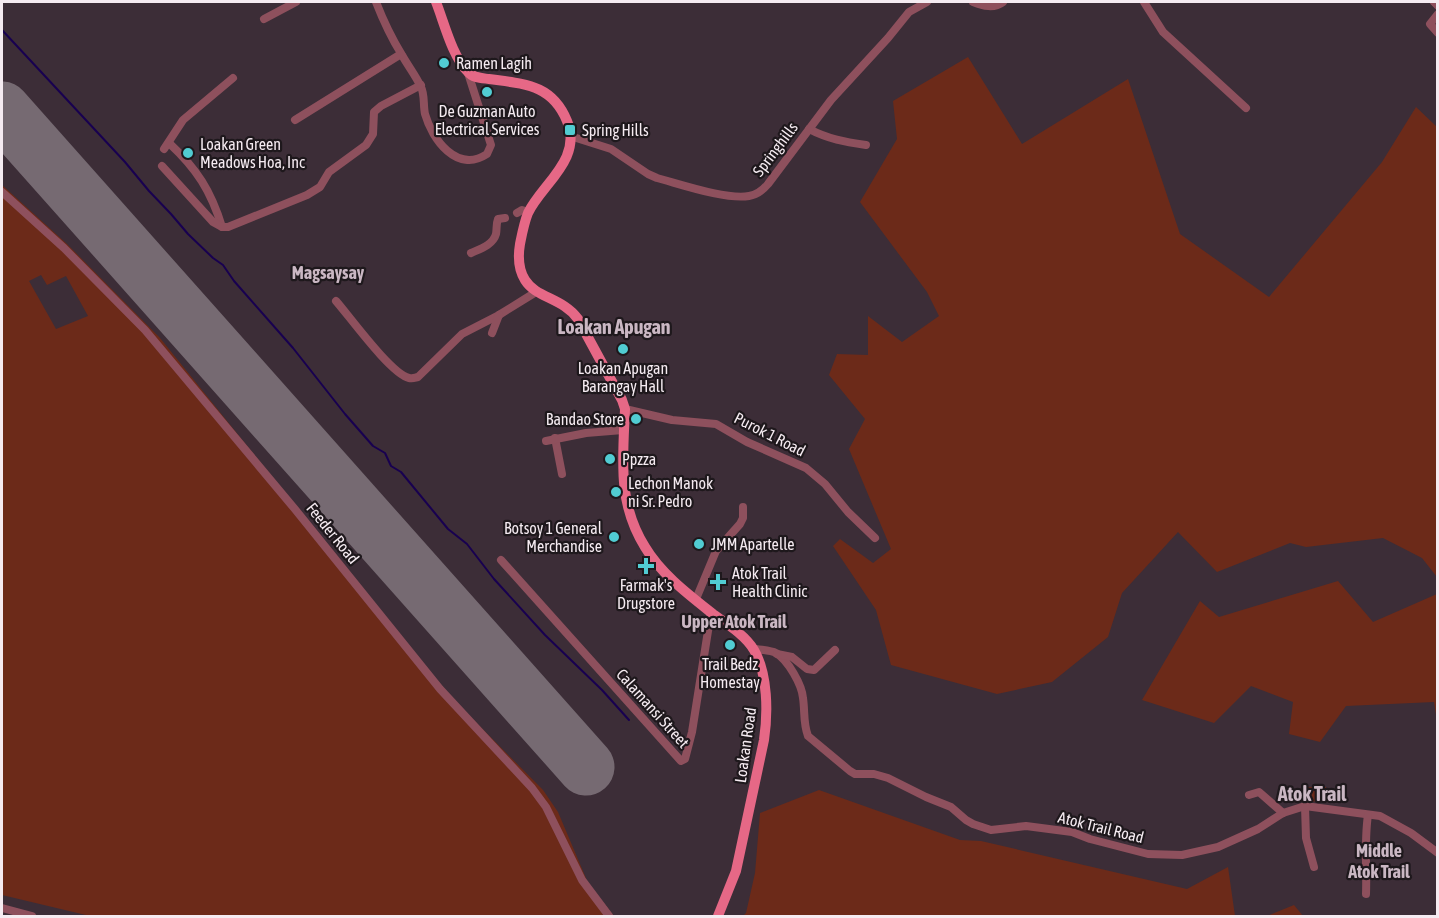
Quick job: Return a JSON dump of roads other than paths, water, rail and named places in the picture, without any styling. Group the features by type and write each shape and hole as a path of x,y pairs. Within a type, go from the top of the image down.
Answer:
{"main road":[{"path":"436,2 458,57 468,73 477,78 533,86 547,93 562,109 570,136 566,157 529,212 519,253 520,270 526,282 536,292 571,309 617,390 625,409"},
{"name":"Loakan Road","path":"625,409 622,477 637,532 644,546 664,572 743,637 752,648 766,689 767,720 764,740 736,871 718,916"}],"street":[{"path":"264,19 296,2"},
{"path":"376,2 401,54 421,85 424,111 436,140 458,157 473,161 487,154 491,146 468,73"},
{"name":"Springhills","path":"570,136 611,149 648,174 657,177 729,195 755,194 765,188 831,100 904,18 918,5 927,2"},
{"path":"973,2 988,6 995,6 1003,2"},
{"path":"1144,2 1163,32 1246,108"},
{"path":"1434,2 1437,6"},
{"path":"1437,14 1431,24 1437,33"},
{"path":"296,120 401,54"},
{"path":"222,227 211,196 202,180 186,158 167,146 183,120 233,78"},
{"path":"162,166 213,222 222,227 228,227 318,189 329,172 366,145 373,134 374,112 421,85"},
{"path":"809,129 838,141 866,145"},
{"name":"Feeder Road","path":"2,192 64,248 145,330 294,508 440,690 532,788 546,807 582,880 609,916"},
{"path":"517,213 522,210 529,212"},
{"path":"471,253 495,238 496,221 505,218"},
{"path":"336,301 393,369 413,379 418,377 462,334 536,292"},
{"path":"492,333 499,315"},
{"name":"Purok 1 Road","path":"625,409 672,420 716,424 747,442 806,468 817,476 848,512 875,538"},
{"path":"546,441 586,433 623,430"},
{"path":"555,438 562,474"},
{"path":"696,599 716,551 740,524 743,518 743,507"},
{"name":"Calamansi Street","path":"501,560 681,760 687,755 692,732 711,612"},
{"path":"752,648 792,657 807,669 814,670 835,650"},
{"name":"Atok Trail Road","path":"777,654 799,682 803,696 805,727 808,736 819,746 855,774 874,774 888,778 951,807 973,824 991,830 1026,826 1072,832 1148,854 1182,855 1228,844 1283,813 1305,806 1380,816 1437,852"},
{"path":"1249,795 1259,792 1283,813"},
{"path":"1305,806 1306,838 1314,867"},
{"path":"1366,894 1368,867 1365,831 1368,815"},
{"path":"2,908 32,916"}],"waterway":[{"path":"2,30 125,162 188,234 223,265 373,446 385,453 391,466 401,472 448,529 467,544 494,579 545,635 602,690 629,720"}],"place":[{"name":"Ramen Lagih","path":"444,63"},
{"name":"De Guzman Auto Electrical Services","path":"487,92"},
{"name":"Spring Hills","path":"570,130"},
{"name":"Loakan Green Meadows Hoa, Inc","path":"188,153"},
{"name":"Loakan Apugan Barangay Hall","path":"623,349"},
{"name":"Bandao Store","path":"636,419"},
{"name":"Ppzza","path":"610,459"},
{"name":"Lechon Manok ni Sr. Pedro","path":"616,492"},
{"name":"Botsoy 1 General Merchandise","path":"614,537"},
{"name":"JMM Apartelle","path":"699,544"},
{"name":"Farmak's Drugstore","path":"646,566"},
{"name":"Atok Trail Health Clinic","path":"718,582"},
{"name":"Trail Bedz Homestay","path":"730,645"}],"district":[{"name":"Magsaysay","path":"328,273"},
{"name":"Loakan Apugan","path":"614,327"},
{"name":"Upper Atok Trail","path":"734,622"},
{"name":"Atok Trail","path":"1312,794"},
{"name":"Middle Atok Trail","path":"1379,861"}]}
